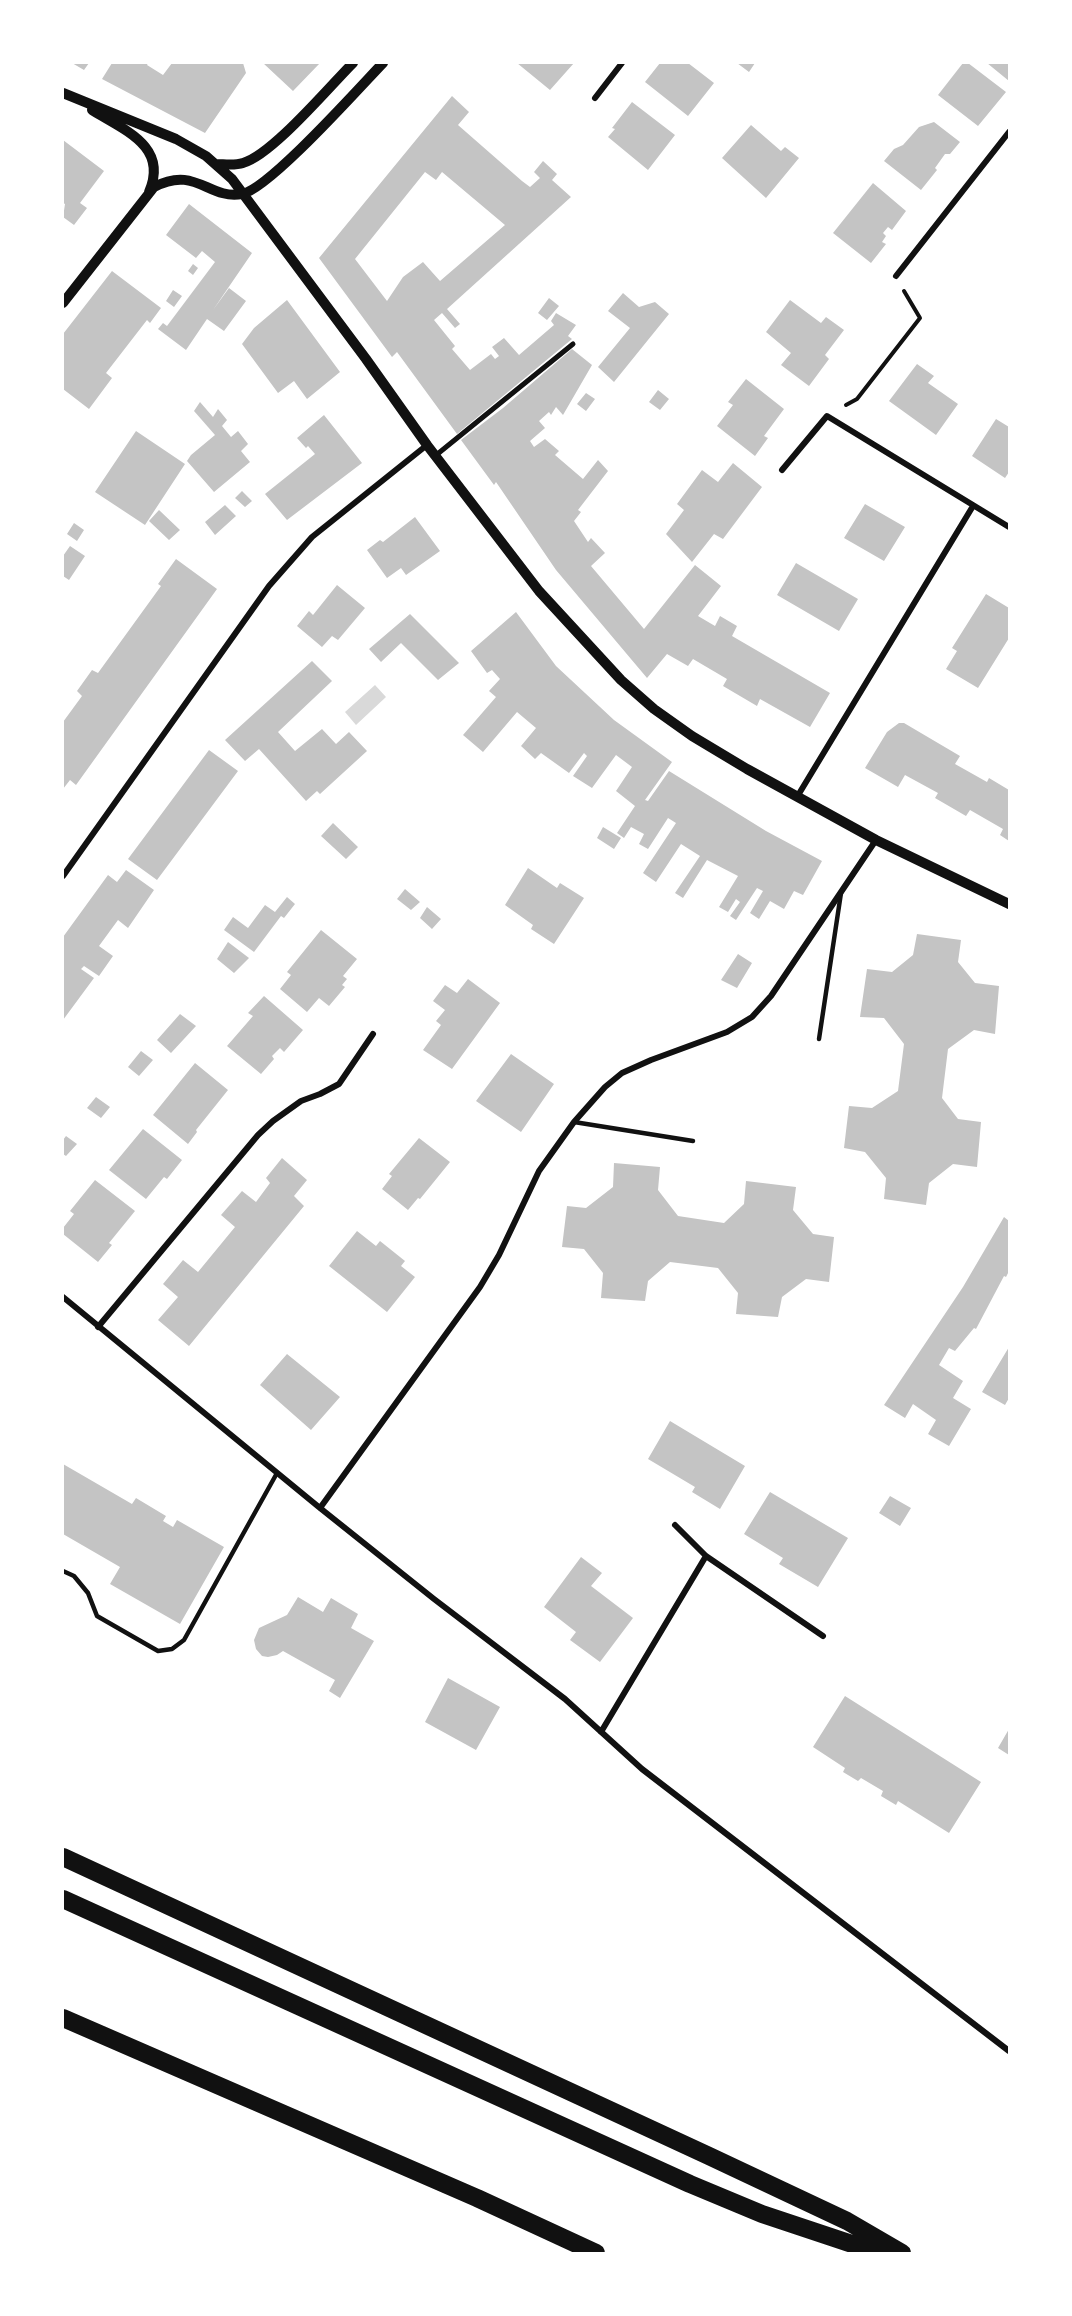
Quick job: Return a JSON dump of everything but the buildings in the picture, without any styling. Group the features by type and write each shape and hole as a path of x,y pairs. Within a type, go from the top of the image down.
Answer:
{"highway":[{"path":"63,1857 837,2216 902,2253"},
{"path":"63,1899 690,2184 790,2224 879,2253"},
{"path":"63,2018 596,2253"}],"street":[{"path":"215,164 239,164 257,157 280,138 353,63"},
{"path":"63,303 149,192 165,182 181,179 226,193 244,194 264,183 383,63"},
{"path":"595,98 622,63"},
{"path":"68,96 176,139 199,151 244,194 435,456 539,591 621,680 654,709 692,736 796,797 876,840 1009,904"},
{"path":"68,96 135,136 147,147 153,158 154,173 149,192"},
{"path":"896,276 1009,132"},
{"path":"435,456 573,344"},
{"path":"782,470 828,416 1009,527"},
{"path":"63,876 269,586 293,556 330,522 427,445"},
{"path":"796,797 973,506"},
{"path":"320,1508 480,1287 499,1255 539,1171 574,1122 605,1087 622,1073 727,1032 752,1017 771,996 876,840"},
{"path":"98,1327 246,1146 273,1121 301,1101 320,1095 339,1084 373,1034"},
{"path":"63,1297 320,1508 565,1699 642,1769 1009,2051"},
{"path":"675,1525 706,1556 823,1636"},
{"path":"601,1732 706,1556"}],"lane":[{"path":"819,1039 841,893"},
{"path":"574,1122 693,1142"},
{"path":"63,1571 74,1576 88,1593 97,1616 158,1651 172,1649 184,1640 278,1473"}],"path":[{"path":"828,416 857,399 920,318 896,276"}],"shaded area":[{"path":"375,685 386,697 356,725 345,712"}]}
